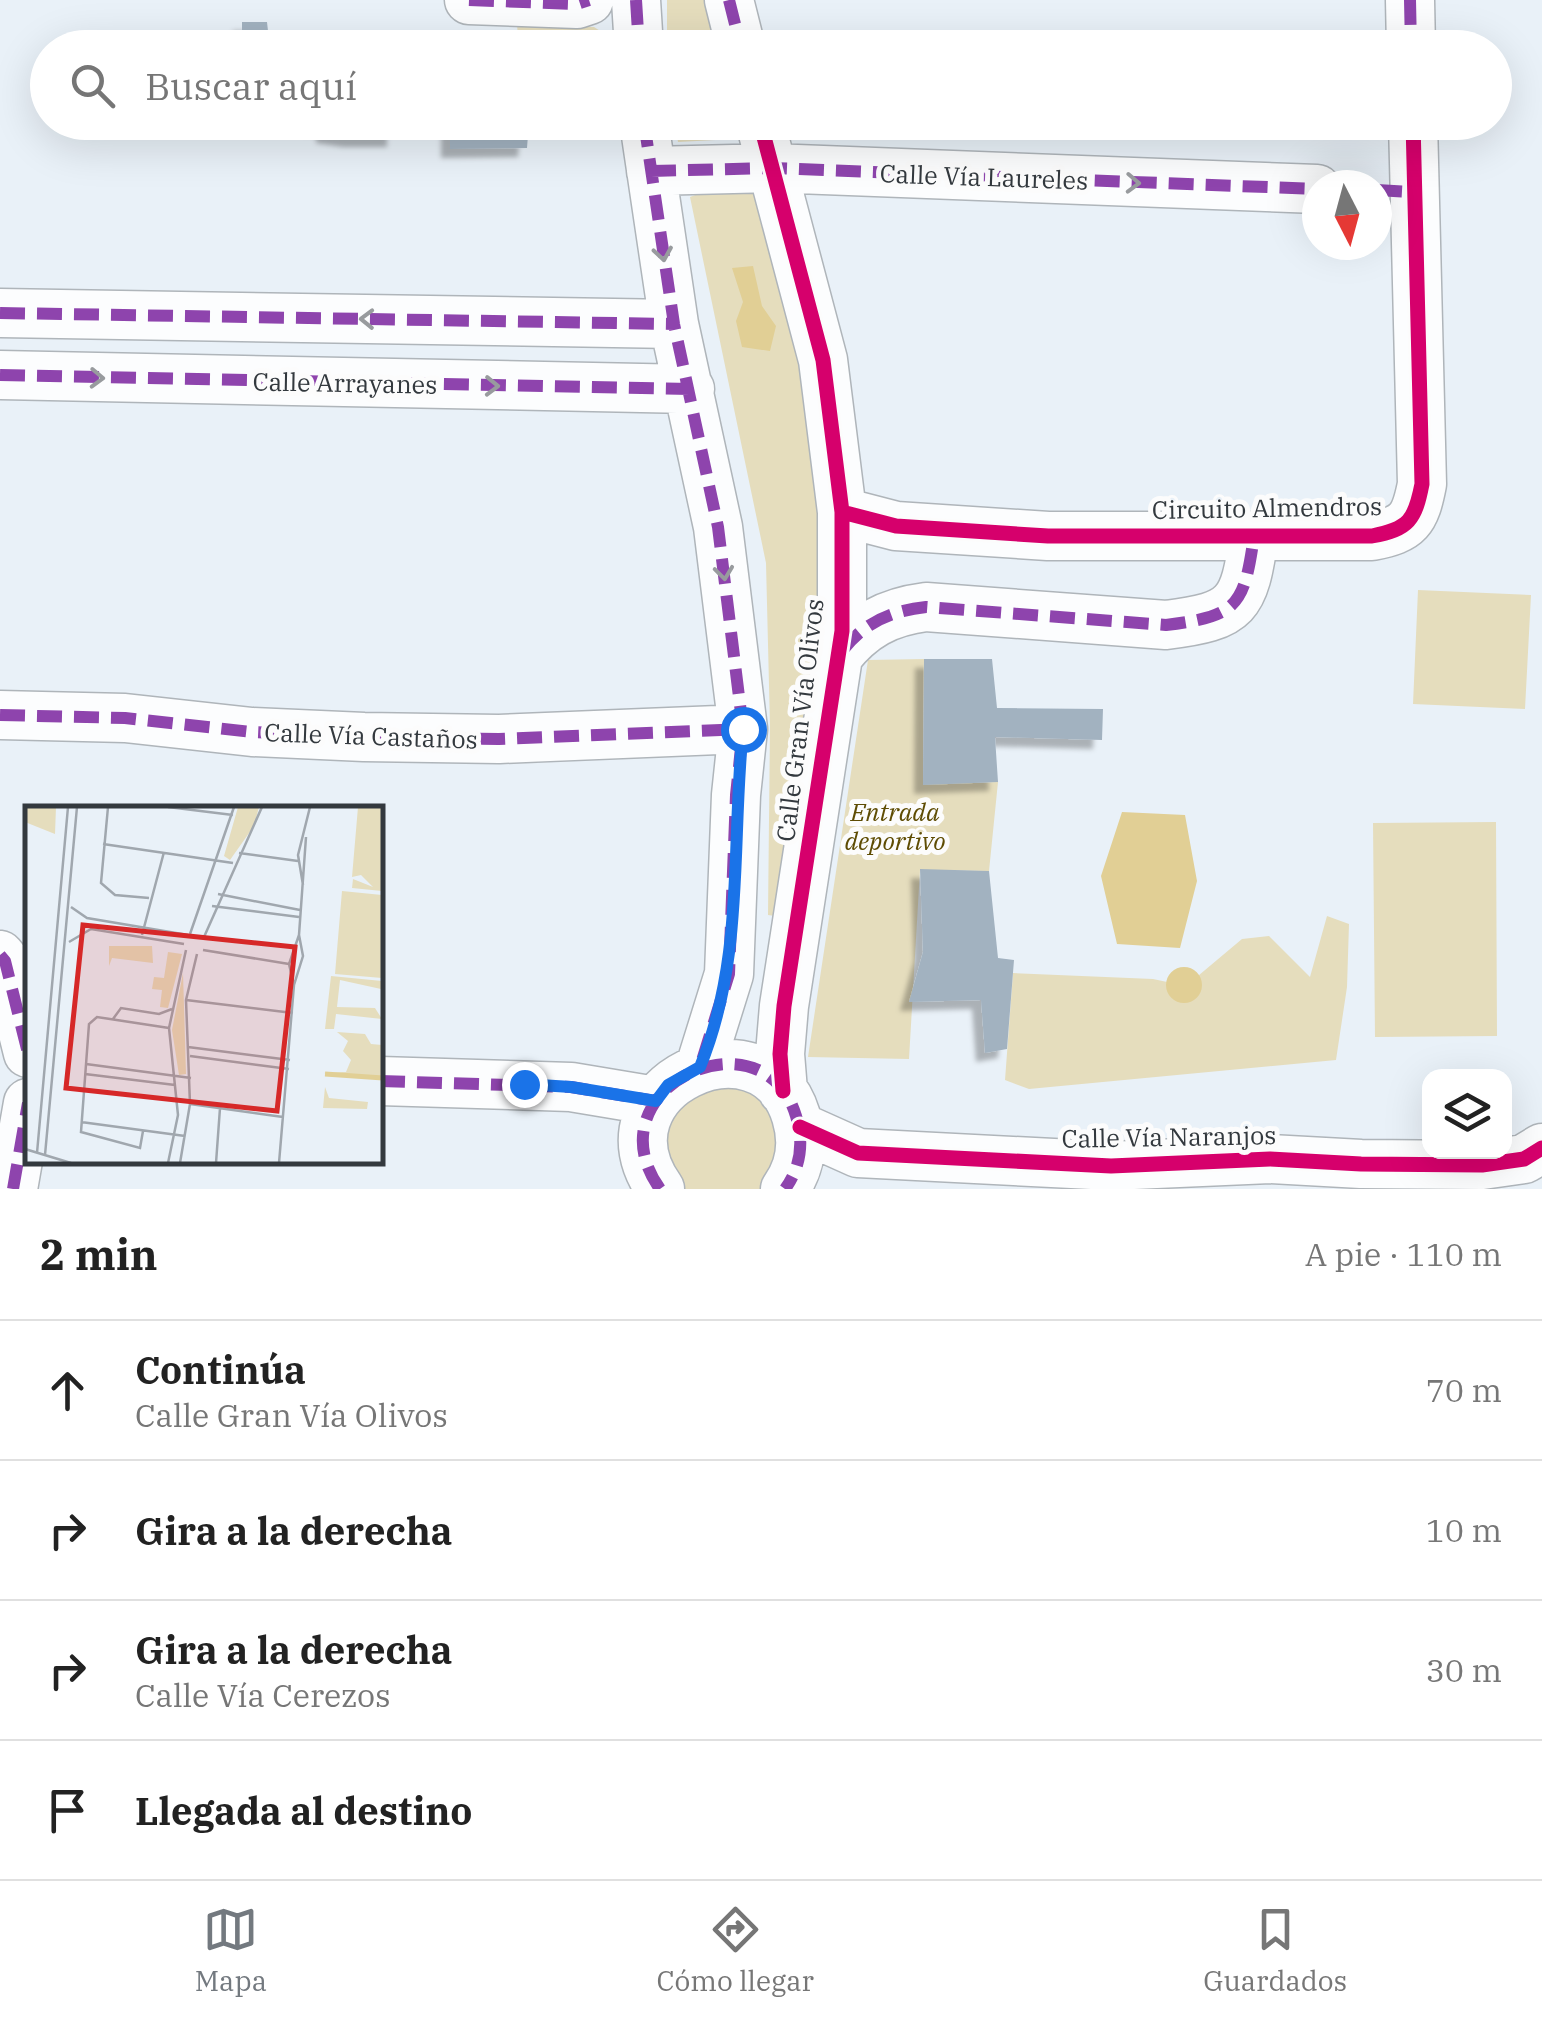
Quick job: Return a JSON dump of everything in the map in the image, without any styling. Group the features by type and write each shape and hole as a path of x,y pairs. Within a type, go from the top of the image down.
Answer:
{"street":[{"path":"469,0 576,4 589,0"},
{"path":"636,0 638,30"},
{"path":"729,0 736,30"},
{"path":"1410,0 1411,30"},
{"name":"Calle Gran Vía Olivos","path":"647,140 674,324 718,527 743,729 736,795 729,974 700,1067"},
{"name":"Calle Gran Vía Olivos","path":"764,140 823,360 842,512 842,631 784,1006 780,1054 801,1146 798,1166 784,1189"},
{"name":"Circuito Almendros","path":"842,512 896,526 1048,536 1372,536 1393,532 1414,516 1422,484 1395,191 1408,140"},
{"name":"Calle Vía Laureles","path":"651,172 771,168 1302,187"},
{"path":"0,313 674,324"},
{"name":"Calle Arrayanes","path":"0,375 690,390"},
{"path":"838,656 857,632 878,620 900,610 926,607 1166,626 1205,620 1234,606 1248,573 1254,536"},
{"name":"Calle Vía Castaños","path":"0,715 125,718 252,732 364,738 499,740 743,729"},
{"path":"0,955 25,1042"},
{"name":"Calle Vía Naranjos","path":"700,1067 737,1064 754,1070 791,1109 858,1153 1110,1178 1270,1159 1482,1165 1524,1159 1542,1148"},
{"path":"660,1189 646,1159 647,1119 668,1085 700,1067"},
{"path":"382,1081 556,1086 656,1101"},
{"path":"13,1189 25,1120"}],"green space":[{"path":"667,0 708,0 711,30 667,30"},
{"path":"517,25 599,30 517,30"},
{"path":"733,181 770,200 823,499 817,673 783,917 768,915 770,726 766,563 690,197"},
{"path":"1418,590 1531,595 1525,709 1413,704"},
{"name":"Entrada deportivo","path":"924,659 923,784 998,782 989,871 920,870 909,1059 808,1057 868,660"},
{"path":"1496,822 1497,1036 1375,1037 1373,823"},
{"path":"1327,916 1349,924 1347,987 1336,1060 1029,1089 1005,1080 1013,973 1153,979 1186,986 1242,939 1269,936 1310,977"},
{"path":"744,1081 788,1128 773,1189 674,1189 658,1129 681,1093"}],"shaded area":[{"path":"753,266 762,306 776,326 770,351 742,347 736,321 743,302 732,268"},
{"path":"1122,812 1185,815 1197,881 1180,948 1117,944 1101,876"},
{"path":"1184,967 1197,972 1202,985 1197,998 1184,1003 1171,998 1166,985 1171,972"}],"building":[{"path":"242,22 267,22 268,30 242,30"},
{"path":"450,140 528,140 527,148 450,149"},
{"path":"924,659 992,659 997,708 1103,709 1102,740 995,737 998,782 923,785"},
{"path":"920,869 989,871 998,958 1014,960 1007,1049 985,1053 981,1000 909,1002 923,952"}],"marked path":[{"path":"469,0 577,4 589,0"},
{"path":"636,0 638,30"},
{"path":"729,0 736,30"},
{"path":"1410,0 1411,30"},
{"path":"647,140 674,324 718,527 743,729 736,795 729,974 700,1067"},
{"path":"651,171 771,168 1302,188"},
{"path":"1392,191 1413,192"},
{"path":"0,313 674,324"},
{"path":"0,375 690,389"},
{"path":"842,651 879,620 926,607 1166,625 1209,617 1223,611 1241,593 1254,536"},
{"path":"0,715 125,718 252,732 364,737 499,739 743,729"},
{"path":"0,955 5,961 25,1041"},
{"path":"660,1189 644,1152 646,1120 663,1093 689,1074 719,1065 751,1067 778,1084 796,1116 800,1154 785,1189"},
{"path":"382,1081 571,1087 655,1101"},
{"path":"13,1189 25,1120"}],"cycle path":[{"path":"765,140 823,360 842,512 842,631 784,1006 780,1054 783,1091"},
{"path":"842,512 896,526 1048,536 1372,536 1402,526 1413,514 1422,484 1413,140"},
{"path":"800,1127 858,1153 1111,1166 1270,1159 1482,1165 1524,1159 1542,1148"}],"route":[{"path":"524,1084 571,1087 656,1101 668,1085 700,1067 729,974 736,795 743,729"}]}
